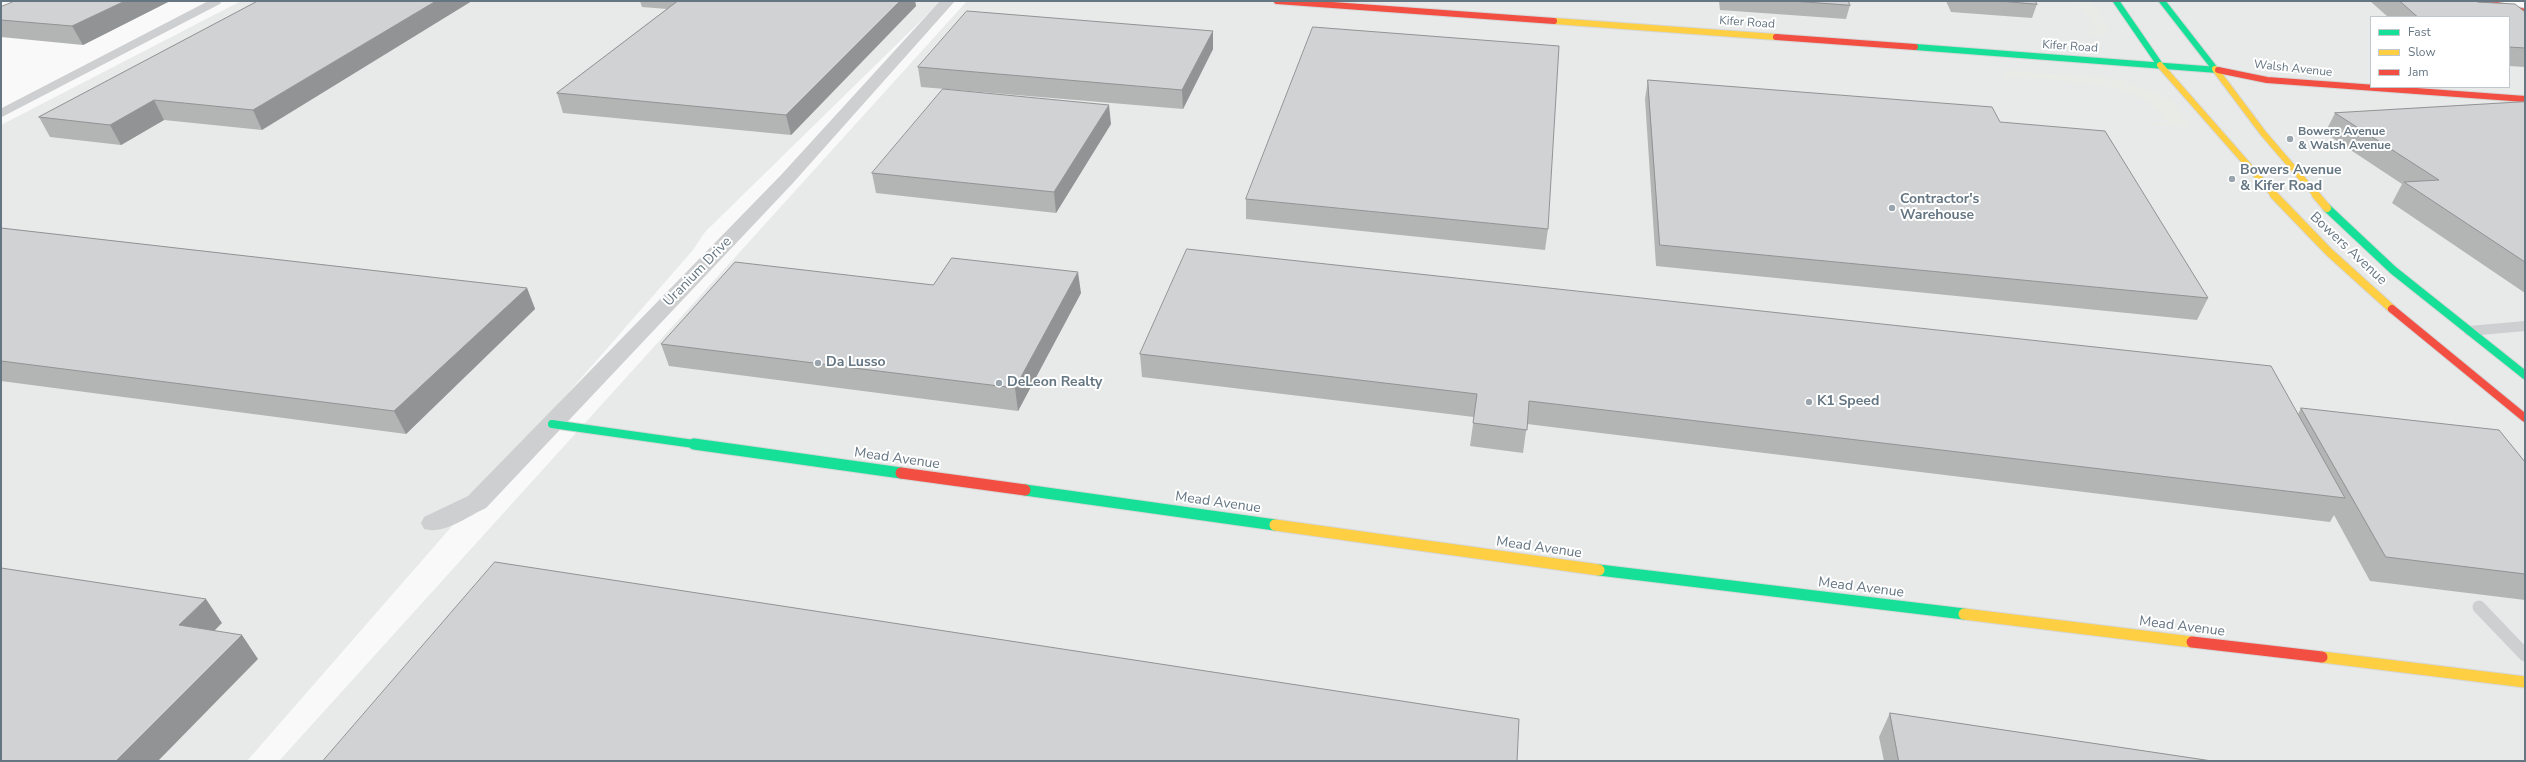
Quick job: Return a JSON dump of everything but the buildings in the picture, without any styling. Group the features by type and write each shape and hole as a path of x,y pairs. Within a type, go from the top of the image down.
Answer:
{"main road":[{"name":"Kifer Road","path":"1277,1 1373,4 2215,69"},
{"name":"Bowers Avenue","path":"2116,1 2160,65 2269,192 2330,255 2416,329 2525,418"},
{"name":"Bowers Avenue","path":"2162,1 2215,69 2254,125 2294,172 2341,221 2430,300 2525,375"},
{"path":"2481,1 2525,12"},
{"name":"Walsh Avenue","path":"2215,69 2250,66"},
{"name":"Walsh Avenue","path":"2215,69 2267,80 2370,88"},
{"name":"Walsh Avenue","path":"2373,88 2525,99"},
{"name":"Mead Avenue","path":"552,424 1597,570 2525,682"}],"street":[{"name":"Uranium Drive","path":"433,523 477,502 787,179 948,1"}],"lane":[{"path":"1,114 217,1"},
{"path":"2505,98 2522,109"},
{"path":"2469,331 2525,326"},
{"path":"2479,607 2525,655"}],"shaded area":[{"path":"241,1 941,1 705,232 693,250 247,761 1,761 1,125"},
{"path":"967,1 2430,1 2497,16 2370,16 2370,88 2510,88 2510,19 2525,22 2525,761 279,761"},
{"path":"2061,1 2092,2 2106,24 2100,24 2108,27 2108,31 2103,37 2090,34 2087,30 2097,31 2077,2"},
{"path":"2002,70 2125,80 2125,83 2150,90 2172,101 2191,128 2148,124 2150,122 2166,123 2156,108 2140,97 2119,90 2095,84 2070,81 2006,78 2010,86 2008,86"}],"traffic: fast":[{"path":"2116,1 2160,65"},
{"path":"2162,1 2215,69"},
{"path":"1915,47 2218,70"},
{"path":"2327,208 2393,270 2525,375"},
{"path":"552,424 901,473"},
{"path":"1025,490 1275,525"},
{"path":"1599,570 1964,614"}],"traffic: slow":[{"path":"1554,21 1776,37"},
{"path":"2160,65 2271,192 2329,252 2392,309"},
{"path":"2215,69 2263,133 2327,208"},
{"path":"1275,525 1599,570"},
{"path":"1964,614 2192,642"},
{"path":"2322,657 2525,682"}],"traffic: jam":[{"path":"1277,1 1554,21"},
{"path":"2481,1 2525,12"},
{"path":"1776,37 1915,47"},
{"path":"2218,70 2267,80 2370,88"},
{"path":"2376,88 2525,99"},
{"path":"2392,309 2525,418"},
{"path":"901,473 1025,490"},
{"path":"2192,642 2322,657"}],"place":[{"name":"Bowers Avenue & Walsh Avenue","path":"2290,139"},
{"name":"Bowers Avenue & Kifer Road","path":"2232,179"},
{"name":"Contractor's Warehouse","path":"1892,208"},
{"name":"Da Lusso","path":"818,363"},
{"name":"DeLeon Realty","path":"999,383"},
{"name":"K1 Speed","path":"1809,402"}]}
